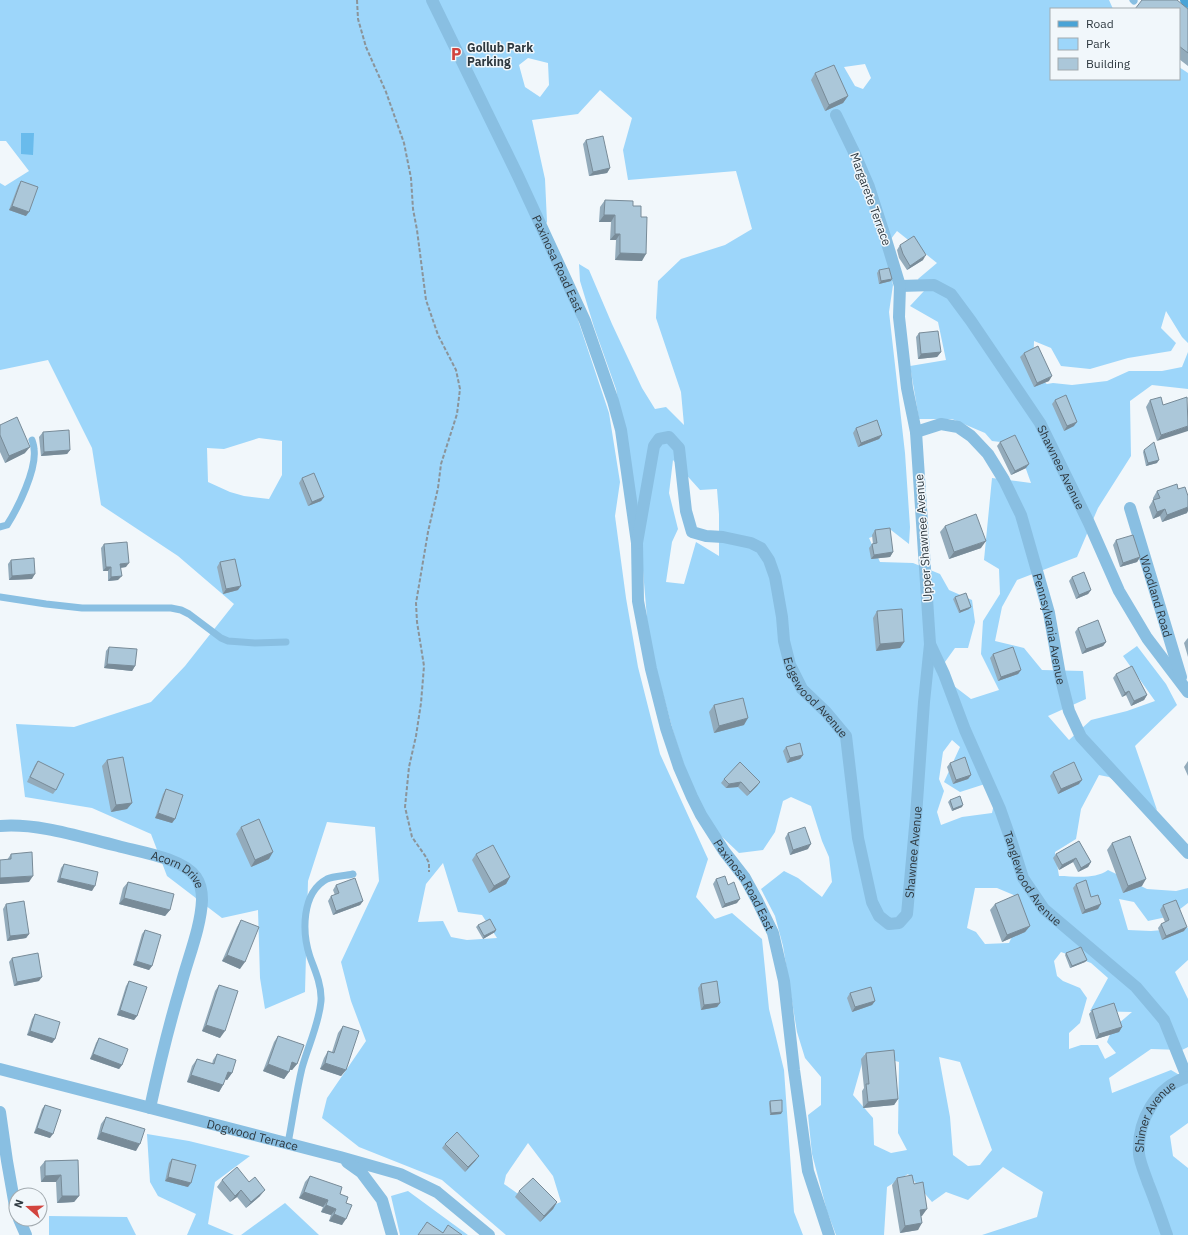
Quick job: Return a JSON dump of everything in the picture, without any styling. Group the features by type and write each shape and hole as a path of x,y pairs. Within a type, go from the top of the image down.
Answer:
{"street":[{"name":"Paxinosa Road East","path":"432,0 518,176 585,321 613,402 621,430 637,543 638,601 651,669 666,728 679,768 701,815 758,900 773,933 784,980 794,1070 808,1171 828,1235"},
{"name":"Margarete Terrace","path":"836,115 869,187 900,286"},
{"name":"Shawnee Avenue","path":"900,286 934,285 952,294 1040,423 1089,523 1119,591 1147,638 1185,688"},
{"name":"Upper Shawnee Avenue","path":"900,286 899,317 907,388 916,432 930,644 917,791"},
{"name":"Pennsylvania Avenue","path":"916,432 941,424 958,427 971,436 988,454 1004,480 1021,515 1049,613 1060,675 1070,711 1081,737 1188,852"},
{"name":"Paxinosa Road East","path":"637,543 654,446 659,439 669,437 679,448 686,511 692,532 706,536"},
{"name":"Woodland Road","path":"1130,508 1185,688"},
{"name":"Edgewood Avenue","path":"706,536 723,537 751,543 761,548 769,560 775,577 782,617 784,641 790,665 802,689 826,712 846,736 858,838 872,902 879,916 890,924 900,923 907,914"},
{"name":"Tanglewood Avenue","path":"930,644 944,674 965,730 1000,809 1022,878 1044,909 1136,987 1164,1020 1187,1077"},
{"name":"Shawnee Avenue","path":"907,914 917,791"},
{"name":"Acorn Drive","path":"0,826 20,824 52,830 154,855 188,869 196,876 201,887 202,900 197,928 168,1030 150,1108"},
{"name":"Dogwood Terrace","path":"0,1069 288,1143 400,1174 437,1192 489,1235"},
{"name":"Shimer Avenue","path":"1167,1235 1139,1154 1139,1140 1147,1112 1156,1098 1179,1079 1187,1077"},
{"path":"0,1112 12,1187"},
{"path":"340,1157 361,1172 382,1200 392,1235"}],"lane":[{"path":"0,527 7,525 15,512 32,469 35,450 32,440"},
{"path":"0,597 82,608 171,608 181,610 189,614 221,638 228,641 255,643 286,642"},
{"path":"288,1143 302,1069 318,1018 321,999 317,976 309,955 304,930 306,911 312,895 319,884 328,878 353,874"}],"path":[{"path":"356,0 358,19 366,47 386,92 404,143 411,178 412,209 417,230 426,300 438,335 456,370 460,389 457,414 441,464 438,488 428,532 416,603 417,622 424,666 421,703 408,773 405,807 412,837 426,856 429,863 429,872"}],"green space":[{"path":"0,0 1109,0 1113,8 1050,8 1050,80 1180,80 1180,68 1188,73 1188,343 1182,337 1166,311 1161,328 1176,343 1171,351 1128,358 1090,369 1061,366 1051,348 1034,341 1033,371 1037,378 1047,384 1053,383 1072,385 1107,381 1129,371 1162,371 1182,367 1188,352 1188,389 1152,385 1130,401 1131,456 1098,508 1077,557 1017,580 1002,607 995,641 1024,648 1042,670 1083,671 1086,699 1048,716 1069,740 1091,720 1127,711 1155,701 1123,656 1137,646 1166,684 1177,705 1135,746 1157,810 1109,777 1099,775 1081,809 1076,839 1055,852 1059,876 1090,876 1097,875 1108,870 1147,889 1176,891 1188,888 1188,903 1171,916 1148,921 1134,902 1119,899 1128,930 1151,931 1188,927 1188,960 1175,972 1188,999 1188,1047 1182,1050 1151,1049 1109,1078 1112,1093 1171,1070 1188,1080 1188,1123 1170,1136 1173,1156 1188,1168 1188,1235 982,1235 1037,1217 1043,1192 1003,1167 968,1200 946,1192 932,1202 908,1174 887,1187 884,1235 836,1235 827,1211 812,1154 808,1115 821,1105 821,1077 805,1058 797,1032 783,946 775,916 761,889 784,871 798,878 822,897 832,882 829,857 822,841 811,806 791,797 783,801 775,832 763,850 739,853 719,834 701,808 686,771 673,731 649,642 641,547 616,389 594,327 580,281 579,264 589,270 642,388 655,409 666,407 684,425 681,392 656,318 658,281 681,259 725,245 752,229 736,171 628,180 623,150 632,118 600,90 578,114 532,120 545,179 547,222 539,234 574,308 609,413 620,482 615,516 626,598 638,667 660,754 708,859 696,897 715,919 732,913 762,939 769,1009 784,1070 794,1212 803,1235 506,1235 442,1180 359,1147 322,1118 327,1098 366,1041 351,1001 341,962 379,881 375,827 327,822 308,881 305,992 265,1009 260,978 258,910 222,918 167,876 151,834 92,808 25,797 16,724 74,727 151,702 185,666 234,604 178,556 101,505 92,448 48,360 0,370 0,183 5,186 29,171 6,141 0,141","holes":["528,58 548,63 549,85 540,97 525,87 519,65","865,64 871,78 863,89 855,86 844,67","897,231 937,263 918,279 924,291 910,306 938,322 946,360 910,366 919,419 952,419 985,433 992,441 1017,444 1031,483 992,478 984,560 999,569 1000,594 983,621 981,654 999,690 971,699 937,673 955,648 968,648 975,622 972,600 949,590 940,574 913,563 880,562 869,538 891,530 909,544 910,527 905,453 889,312 893,285 884,248","259,438 282,441 282,475 269,499 244,496 230,492 208,482 207,448 224,449","673,460 700,490 717,489 719,514 719,556 696,542 684,584 666,582 672,542 678,529 669,493","952,740 960,747 944,782 960,792 985,784 996,795 992,813 962,817 941,825 937,812 944,791 939,779 943,752","443,863 458,912 482,915 497,938 467,940 451,937 443,921 418,922 426,884","975,888 997,888 1016,896 1024,911 1009,943 985,944 976,932 967,928","1061,952 1091,963 1108,978 1090,1011 1132,1012 1112,1029 1107,1042 1116,1053 1105,1059 1098,1045 1081,1045 1069,1049 1069,1033 1080,1023 1087,998 1080,988 1063,981 1057,976 1054,961","865,1053 899,1062 898,1133 907,1150 891,1153 874,1145 873,1118 853,1095","939,1057 960,1062 992,1150 980,1165 968,1166 953,1155 950,1117","528,1143 553,1176 561,1202 552,1205 537,1204 524,1198 504,1184 506,1175"]},
{"path":"147,1134 189,1141 250,1156 215,1182 208,1224 234,1235 187,1235 196,1214 158,1196 150,1182"},
{"path":"408,1191 468,1235 400,1235 391,1196"},
{"path":"285,1203 319,1235 241,1235"},
{"path":"49,1216 127,1217 136,1235 49,1235"}],"shaded area":[{"path":"21,133 34,133 33,155 21,154"}],"building":[{"path":"1142,0 1177,0 1188,9 1188,53 1180,47 1180,8 1136,8"},
{"path":"834,65 848,96 829,105 815,73"},
{"path":"603,136 610,168 593,172 586,140"},
{"path":"21,181 38,187 29,212 12,206"},
{"path":"605,200 633,201 633,206 641,206 641,217 647,217 646,254 620,253 620,234 615,234 615,215 604,215"},
{"path":"914,236 926,255 910,266 900,245"},
{"path":"889,268 892,279 881,281 879,270"},
{"path":"938,331 941,352 921,354 919,333"},
{"path":"1038,346 1052,376 1037,383 1024,353"},
{"path":"1066,395 1077,422 1067,426 1055,400"},
{"path":"1161,397 1163,405 1187,397 1188,426 1161,435 1150,400"},
{"path":"17,417 30,447 9,456 0,435 0,425"},
{"path":"877,420 882,435 861,443 856,428"},
{"path":"69,430 70,450 44,452 43,432"},
{"path":"1015,435 1029,464 1015,471 1000,442"},
{"path":"1154,442 1159,460 1148,463 1144,450"},
{"path":"314,473 324,497 312,502 302,478"},
{"path":"1177,484 1178,489 1185,487 1188,496 1188,507 1167,515 1165,509 1157,512 1153,500 1160,498 1157,491"},
{"path":"976,514 986,541 954,552 945,526"},
{"path":"890,528 893,552 874,555 872,544 877,543 875,530"},
{"path":"1133,535 1140,557 1123,563 1116,540"},
{"path":"127,542 129,563 120,564 122,576 111,577 111,567 106,567 104,544"},
{"path":"34,558 35,574 12,576 11,560"},
{"path":"235,559 241,586 226,589 220,562"},
{"path":"1084,572 1091,590 1079,595 1072,577"},
{"path":"966,593 971,607 960,611 955,597"},
{"path":"902,609 904,642 880,644 877,611"},
{"path":"1098,620 1106,642 1086,649 1078,628"},
{"path":"109,647 137,649 135,666 107,664"},
{"path":"1013,647 1021,670 1001,677 993,654"},
{"path":"1132,666 1147,695 1134,701 1129,691 1125,693 1116,674"},
{"path":"743,698 748,718 719,726 714,705"},
{"path":"800,743 803,755 790,758 786,747"},
{"path":"123,757 132,803 116,805 107,760"},
{"path":"965,757 971,775 956,780 950,763"},
{"path":"38,761 64,774 56,790 30,777"},
{"path":"740,762 760,782 750,792 741,782 729,784 724,779"},
{"path":"1074,762 1082,780 1061,789 1053,772"},
{"path":"166,789 183,795 175,819 158,813"},
{"path":"960,796 963,805 953,809 950,800"},
{"path":"259,819 273,852 255,860 241,827"},
{"path":"805,827 811,844 793,850 788,833"},
{"path":"1130,836 1146,879 1128,886 1112,843"},
{"path":"1079,841 1091,862 1081,868 1076,858 1062,865 1056,854"},
{"path":"493,845 510,877 494,886 476,854"},
{"path":"32,852 33,876 0,878 0,860 11,859 11,854"},
{"path":"64,864 98,872 95,886 60,878"},
{"path":"725,876 728,885 734,882 740,899 725,904 716,879"},
{"path":"355,878 363,901 336,911 331,896 339,893 336,885"},
{"path":"1086,880 1091,897 1098,895 1101,904 1085,910 1076,884"},
{"path":"128,882 174,894 170,910 124,898"},
{"path":"1018,894 1030,926 1007,935 995,904"},
{"path":"1176,900 1187,927 1166,936 1161,924 1169,920 1163,905"},
{"path":"24,901 29,934 10,936 6,904"},
{"path":"490,919 496,930 484,936 478,925"},
{"path":"241,920 259,927 245,962 227,955"},
{"path":"145,930 161,935 152,966 136,961"},
{"path":"1081,947 1087,960 1072,966 1066,953"},
{"path":"38,953 42,977 17,982 12,958"},
{"path":"129,981 147,987 137,1016 120,1010"},
{"path":"717,981 720,1003 704,1005 701,984"},
{"path":"219,985 238,991 225,1031 206,1025"},
{"path":"871,987 875,1001 855,1007 850,993"},
{"path":"1114,1003 1122,1027 1099,1034 1092,1010"},
{"path":"35,1014 60,1022 55,1039 30,1031"},
{"path":"343,1026 359,1031 346,1070 325,1063 328,1051 334,1053"},
{"path":"278,1036 304,1045 297,1064 292,1062 289,1072 268,1064"},
{"path":"99,1038 128,1049 122,1065 93,1054"},
{"path":"894,1050 898,1099 868,1102 866,1084 869,1084 866,1053"},
{"path":"217,1054 236,1060 232,1073 228,1072 223,1085 191,1075 197,1059 214,1064"},
{"path":"782,1100 782,1112 771,1113 770,1101"},
{"path":"45,1105 61,1110 53,1134 37,1128"},
{"path":"106,1117 145,1129 140,1144 101,1132"},
{"path":"457,1132 479,1156 468,1167 445,1144"},
{"path":"172,1159 196,1165 191,1183 168,1177"},
{"path":"78,1160 79,1196 62,1196 61,1175 45,1176 45,1161"},
{"path":"237,1167 249,1182 255,1177 265,1190 251,1202 241,1190 235,1196 222,1180"},
{"path":"912,1175 914,1184 923,1182 927,1209 920,1210 922,1223 905,1226 897,1178"},
{"path":"310,1176 342,1187 340,1194 348,1197 346,1203 352,1205 346,1219 334,1214 336,1209 326,1205 328,1200 304,1192"},
{"path":"533,1178 557,1202 544,1216 519,1191"},
{"path":"427,1222 443,1233 448,1225 462,1235 418,1235"}],"place":[{"name":"Gollub Park Parking","path":"456,54"}]}
